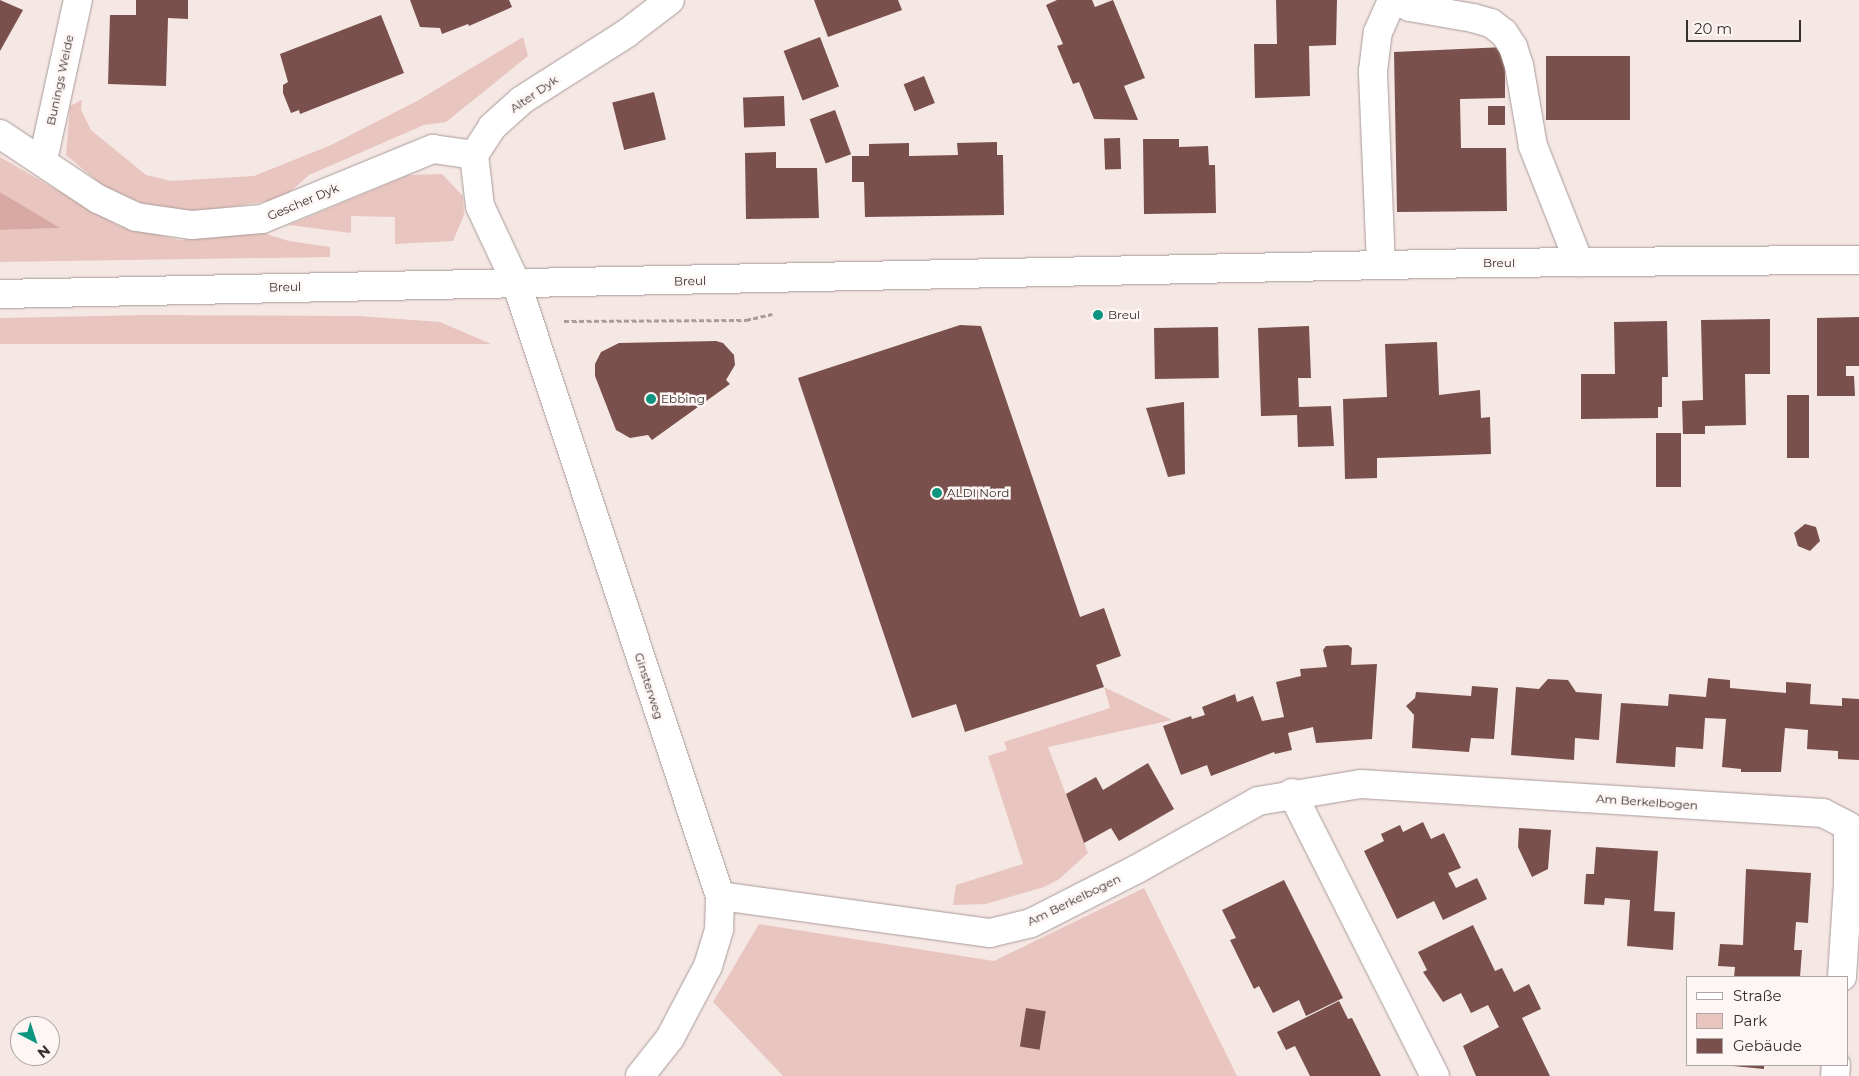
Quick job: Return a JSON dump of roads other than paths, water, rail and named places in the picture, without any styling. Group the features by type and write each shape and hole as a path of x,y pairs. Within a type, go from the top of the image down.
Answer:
{"street":[{"name":"Bunings Weide","path":"43,160 78,0"},
{"name":"Alter Dyk","path":"474,154 492,127 522,100 627,33 670,0"},
{"path":"1382,265 1373,71 1378,32 1393,0 1410,7 1491,23 1504,33 1513,47 1519,65 1533,146 1579,262"},
{"name":"Gescher Dyk","path":"0,134 43,160 98,199 136,217 192,225 262,219 432,149 474,154"},
{"path":"474,154 480,206 517,285"},
{"name":"Breul","path":"0,294 517,285 1382,265 1859,260"},
{"name":"Ginsterweg","path":"517,285 720,896 718,929 708,966 670,1038 640,1076"},
{"name":"Am Berkelbogen","path":"720,896 990,933 1031,923 1138,869 1258,801 1292,793 1361,784 1823,813 1848,826 1842,976"},
{"path":"1292,793 1435,1076"}],"place":[{"name":"Breul","path":"1098,315"},
{"name":"Ebbing","path":"651,399"},
{"name":"ALDI Nord","path":"937,493"}]}
